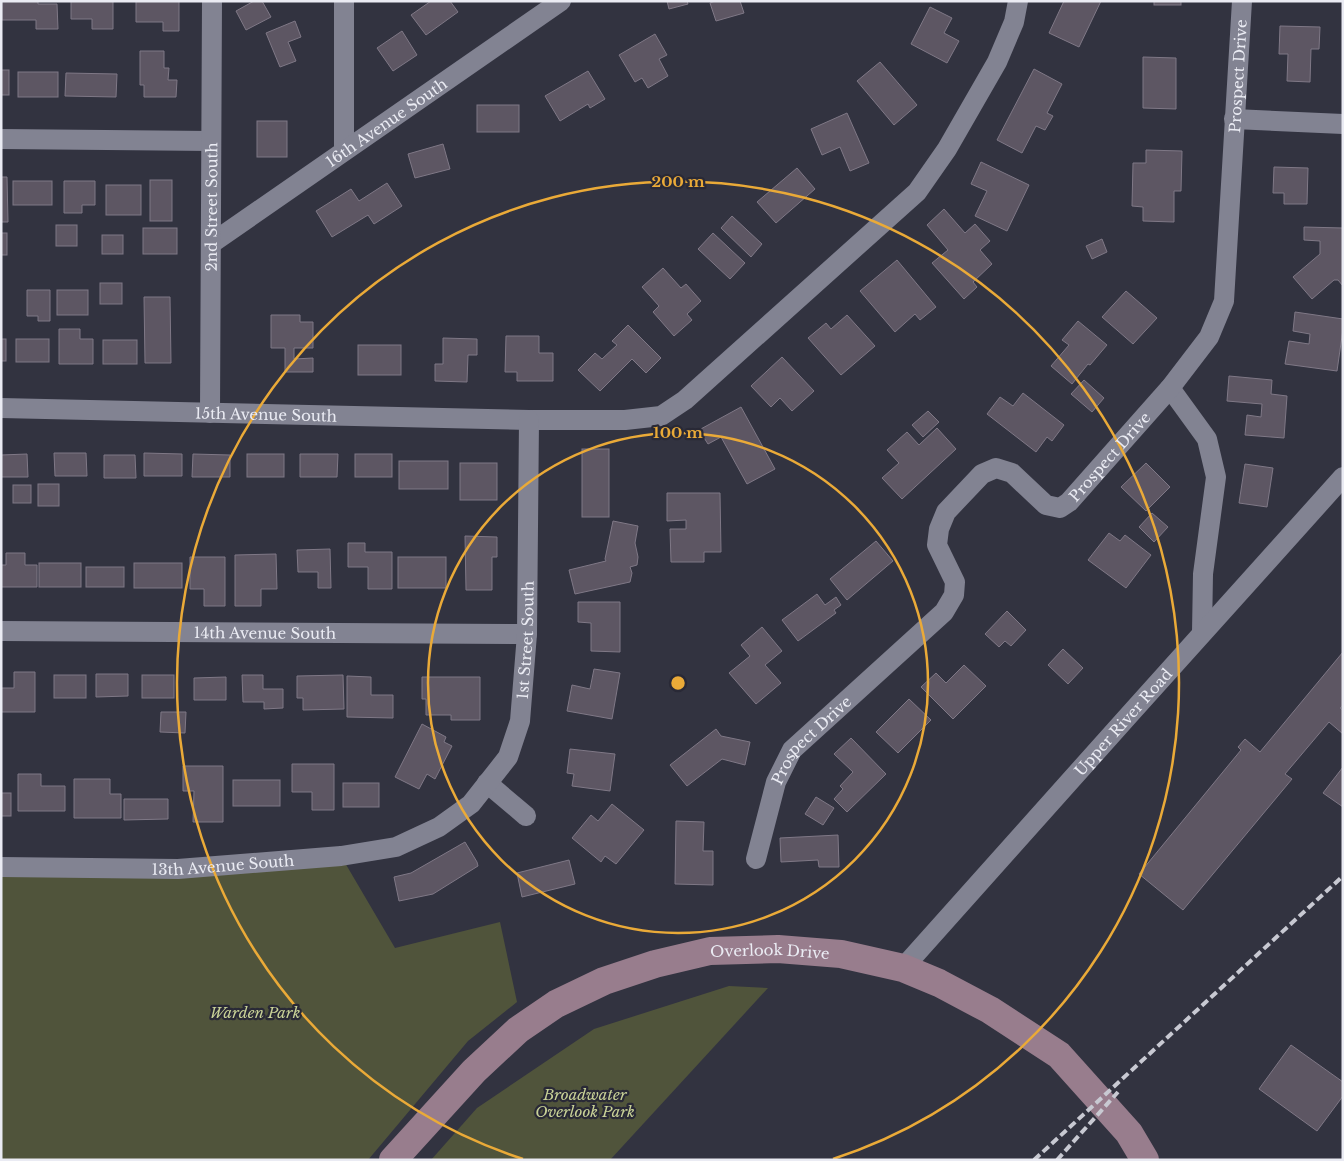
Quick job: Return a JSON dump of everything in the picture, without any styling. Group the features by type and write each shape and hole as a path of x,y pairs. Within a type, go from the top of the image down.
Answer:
{"main road":[{"name":"Overlook Drive","path":"393,1160 474,1071 518,1030 556,1004 604,981 655,964 710,951 778,949 841,954 903,968 939,983 990,1010 1059,1055 1129,1134 1145,1160"}],"street":[{"name":"2nd Street South","path":"210,413 212,1"},
{"path":"344,1 344,150"},
{"name":"16th Avenue South","path":"212,243 561,1"},
{"path":"530,420 625,420 661,416 685,400 917,192 947,149 997,62 1014,22 1018,1"},
{"name":"Prospect Drive","path":"756,859 776,782 792,750 944,612 954,595 955,582 938,545 939,529 946,512 982,474 996,468 1012,473 1046,505 1060,508 1069,502 1170,388 1209,337 1224,301 1242,1"},
{"path":"1234,119 1343,124"},
{"path":"1,139 211,141"},
{"path":"1170,388 1207,439 1216,478 1203,574 1202,632"},
{"name":"15th Avenue South","path":"1,408 530,420"},
{"name":"1st Street South","path":"439,827 471,804 508,757 520,721 527,634 530,420"},
{"name":"Upper River Road","path":"903,968 1202,632 1343,477"},
{"name":"14th Avenue South","path":"1,631 527,634"},
{"path":"487,783 526,816"},
{"name":"13th Avenue South","path":"1,867 178,869 341,856 396,847 439,827"}],"green space":[{"name":"Warden Park","path":"341,856 395,948 500,922 517,1002 468,1041 368,1160 1,1160 1,867"},
{"name":"Broadwater Overlook Park","path":"729,986 768,988 610,1160 431,1160 477,1108 594,1029"}],"building":[{"path":"2,1 38,1 38,4 57,4 58,29 36,29 36,20 2,20"},
{"path":"71,1 113,1 113,29 92,29 92,19 71,19"},
{"path":"136,1 179,1 179,31 163,31 163,22 136,22"},
{"path":"254,1 262,1 271,17 246,30 236,11"},
{"path":"431,1 450,1 458,12 426,35 411,15"},
{"path":"667,1 687,1 688,4 669,9"},
{"path":"715,1 740,1 744,13 716,21 710,3"},
{"path":"1064,1 1101,1 1079,47 1049,33"},
{"path":"1154,1 1181,1 1181,5 1154,5"},
{"path":"930,7 952,18 944,33 959,41 947,63 911,44"},
{"path":"295,21 301,37 288,42 296,61 280,67 266,33"},
{"path":"1280,26 1320,27 1319,49 1311,49 1310,82 1287,81 1288,54 1279,54"},
{"path":"402,31 417,55 393,71 377,48"},
{"path":"655,34 667,55 659,59 668,76 648,88 642,78 635,82 619,55"},
{"path":"140,51 164,51 164,68 169,68 168,80 177,80 176,97 144,97 144,85 140,85"},
{"path":"1143,57 1176,58 1176,109 1143,108"},
{"path":"880,62 917,105 894,125 857,81"},
{"path":"1034,69 1062,84 1047,113 1053,116 1045,130 1036,126 1022,153 997,140"},
{"path":"1,70 9,70 9,95 1,95"},
{"path":"588,71 605,99 590,108 588,104 560,121 545,96"},
{"path":"18,72 58,72 58,97 18,97"},
{"path":"66,73 117,74 116,97 65,96"},
{"path":"477,105 519,105 519,132 477,132"},
{"path":"847,113 869,163 850,171 840,147 822,155 811,129"},
{"path":"257,121 287,121 287,157 257,157"},
{"path":"443,144 450,169 415,178 408,154"},
{"path":"1146,150 1182,151 1181,191 1174,191 1174,222 1143,221 1143,207 1132,206 1133,163 1146,163"},
{"path":"981,162 1029,185 1007,231 975,216 987,191 971,184"},
{"path":"1274,167 1308,168 1307,204 1284,204 1284,193 1273,193"},
{"path":"797,168 815,189 776,223 757,202"},
{"path":"1,177 7,177 8,222 1,222"},
{"path":"150,180 172,180 172,221 150,221"},
{"path":"13,181 52,181 52,205 13,205"},
{"path":"64,181 95,181 95,205 82,205 82,213 64,213"},
{"path":"387,183 402,206 374,224 368,215 332,237 316,211 351,189 359,201"},
{"path":"106,185 141,185 141,215 106,215"},
{"path":"944,209 965,233 975,224 990,241 980,250 992,264 973,282 977,287 964,299 932,263 948,250 927,225"},
{"path":"732,216 762,244 751,257 721,228"},
{"path":"56,225 77,225 77,246 56,246"},
{"path":"1304,227 1343,228 1343,286 1338,280 1334,280 1312,299 1293,277 1320,254 1320,241 1304,240"},
{"path":"143,228 177,228 177,254 143,254"},
{"path":"1,233 7,233 7,255 1,255"},
{"path":"713,233 745,263 730,279 698,249"},
{"path":"102,235 123,235 123,254 102,254"},
{"path":"1102,239 1107,252 1092,259 1086,246"},
{"path":"897,260 936,307 920,320 915,314 895,332 860,291"},
{"path":"663,268 681,288 686,284 701,301 687,314 692,320 674,336 653,312 659,306 642,287"},
{"path":"100,283 122,283 122,304 100,304"},
{"path":"27,290 50,290 50,321 38,321 38,316 27,316"},
{"path":"57,290 88,290 88,315 57,315"},
{"path":"1126,291 1157,318 1133,344 1102,317"},
{"path":"144,297 170,297 171,363 145,363"},
{"path":"1295,312 1343,319 1337,371 1285,364 1289,341 1309,344 1310,334 1293,331"},
{"path":"271,315 300,315 300,322 313,322 313,348 294,348 294,359 313,358 313,372 285,372 285,348 271,348"},
{"path":"847,315 875,346 841,375 808,338 826,323 831,329"},
{"path":"1078,321 1107,345 1072,384 1051,366 1069,345 1062,340"},
{"path":"628,325 661,358 646,373 632,359 600,391 578,370 595,353 602,359 617,345 612,341"},
{"path":"59,329 80,329 80,339 93,339 93,364 59,364"},
{"path":"506,336 539,336 539,353 553,353 553,381 517,381 517,372 505,372"},
{"path":"443,338 477,339 477,355 468,355 467,382 435,381 435,364 443,364"},
{"path":"1,339 6,339 6,361 1,361"},
{"path":"16,339 49,339 49,362 16,362"},
{"path":"103,340 137,340 137,364 103,364"},
{"path":"358,345 401,345 401,375 358,375"},
{"path":"782,357 814,391 792,411 780,398 771,407 751,386"},
{"path":"1229,376 1272,380 1271,394 1287,396 1284,438 1245,435 1247,415 1261,417 1262,404 1227,401"},
{"path":"1084,380 1104,398 1092,412 1071,394"},
{"path":"1023,393 1064,425 1052,441 1047,437 1036,452 987,414 1000,397 1013,406"},
{"path":"741,407 775,469 747,484 721,437 708,444 699,430"},
{"path":"928,411 939,422 923,437 912,425"},
{"path":"937,428 956,449 902,499 882,478 899,463 887,450 907,432 919,445"},
{"path":"582,449 609,449 609,517 582,517"},
{"path":"54,453 86,453 87,476 55,476"},
{"path":"144,453 182,454 182,476 144,476"},
{"path":"27,454 28,477 1,477 1,455"},
{"path":"193,454 230,455 230,477 192,477"},
{"path":"247,454 284,454 284,477 247,477"},
{"path":"300,454 338,454 337,477 300,477"},
{"path":"355,454 392,454 392,477 355,477"},
{"path":"104,455 135,455 136,478 104,478"},
{"path":"399,461 448,461 448,489 399,489"},
{"path":"460,463 497,463 497,500 460,500"},
{"path":"1146,463 1170,487 1146,511 1121,487"},
{"path":"1245,464 1273,468 1267,507 1239,503"},
{"path":"38,484 59,484 59,506 38,506"},
{"path":"13,485 31,485 31,503 13,503"},
{"path":"667,493 720,493 721,552 704,552 704,562 671,562 670,529 686,529 686,520 667,521"},
{"path":"1152,513 1168,527 1154,542 1139,527"},
{"path":"613,521 638,526 635,543 638,557 637,565 630,567 632,573 630,582 575,594 569,570 606,561"},
{"path":"1109,533 1120,541 1125,535 1151,555 1126,588 1088,560"},
{"path":"465,536 497,537 497,557 492,557 492,590 466,590"},
{"path":"876,541 893,561 847,600 830,579"},
{"path":"348,543 365,543 365,552 392,552 392,589 368,589 368,567 348,567"},
{"path":"330,549 331,588 318,588 318,572 298,572 297,550"},
{"path":"6,553 25,553 25,565 37,565 37,587 1,587 1,565 6,565"},
{"path":"276,554 277,589 261,589 261,606 235,606 235,555"},
{"path":"190,557 225,557 225,606 204,606 204,589 190,589"},
{"path":"398,557 446,557 446,588 398,588"},
{"path":"39,563 81,563 81,587 39,587"},
{"path":"134,563 182,563 182,588 134,588"},
{"path":"86,567 124,567 124,587 86,587"},
{"path":"817,594 825,605 836,597 841,605 834,610 836,613 798,641 782,620"},
{"path":"578,602 620,602 620,652 591,651 591,623 578,622"},
{"path":"1007,611 1026,630 1011,646 1005,641 999,647 985,634"},
{"path":"762,627 782,651 765,665 781,683 756,704 729,673 750,656 741,645"},
{"path":"1063,649 1083,668 1068,684 1048,665"},
{"path":"1343,652 1343,706 1340,708 1343,710 1343,734 1329,722 1285,774 1292,779 1183,910 1139,874 1241,750 1238,747 1245,739 1260,752"},
{"path":"964,665 986,686 953,719 921,687 936,673 946,683"},
{"path":"594,669 620,673 612,719 567,711 572,685 590,689"},
{"path":"14,672 35,672 35,712 1,712 1,688 14,688"},
{"path":"96,674 128,674 128,696 96,697"},
{"path":"54,675 86,675 86,698 54,698"},
{"path":"142,675 174,675 174,698 142,698"},
{"path":"242,675 263,675 263,689 283,689 283,708 264,709 264,702 243,702"},
{"path":"343,675 344,709 303,710 303,698 297,698 297,676"},
{"path":"347,676 371,677 371,695 393,695 393,718 347,717"},
{"path":"226,677 226,700 194,700 194,678"},
{"path":"422,677 480,677 480,720 451,720 451,715 426,715 426,699 422,699"},
{"path":"909,699 931,720 898,753 876,732"},
{"path":"161,712 186,712 185,733 160,732"},
{"path":"422,724 446,737 444,742 452,746 435,779 427,774 419,789 395,777"},
{"path":"716,729 721,736 750,742 745,765 722,759 687,786 670,765"},
{"path":"851,738 886,774 847,812 834,799 843,789 840,786 853,772 834,754"},
{"path":"570,749 615,754 610,791 572,786 574,774 567,773"},
{"path":"292,764 334,764 334,810 312,810 312,792 292,792"},
{"path":"183,766 223,766 223,822 193,822 194,791 183,791"},
{"path":"1343,767 1343,807 1323,793"},
{"path":"18,774 41,774 41,786 65,786 65,811 18,811"},
{"path":"74,779 110,779 110,794 121,794 121,818 74,818"},
{"path":"233,780 280,780 280,806 233,806"},
{"path":"343,783 379,783 379,807 343,807"},
{"path":"1,793 11,793 11,816 1,816"},
{"path":"816,797 834,808 823,825 805,814"},
{"path":"124,799 168,799 168,819 124,820"},
{"path":"612,804 644,830 616,864 605,856 601,862 572,838 591,815 598,821"},
{"path":"676,821 704,822 703,851 713,851 713,885 675,884"},
{"path":"838,835 839,867 819,867 818,860 781,862 780,838"},
{"path":"465,842 478,866 433,894 399,901 394,877 411,873"},
{"path":"569,860 575,884 522,897 517,873"},
{"path":"1291,1045 1343,1082 1343,1096 1317,1131 1259,1089"}],"railway":[{"path":"1034,1160 1343,876"},
{"path":"1057,1160 1118,1092"}]}
